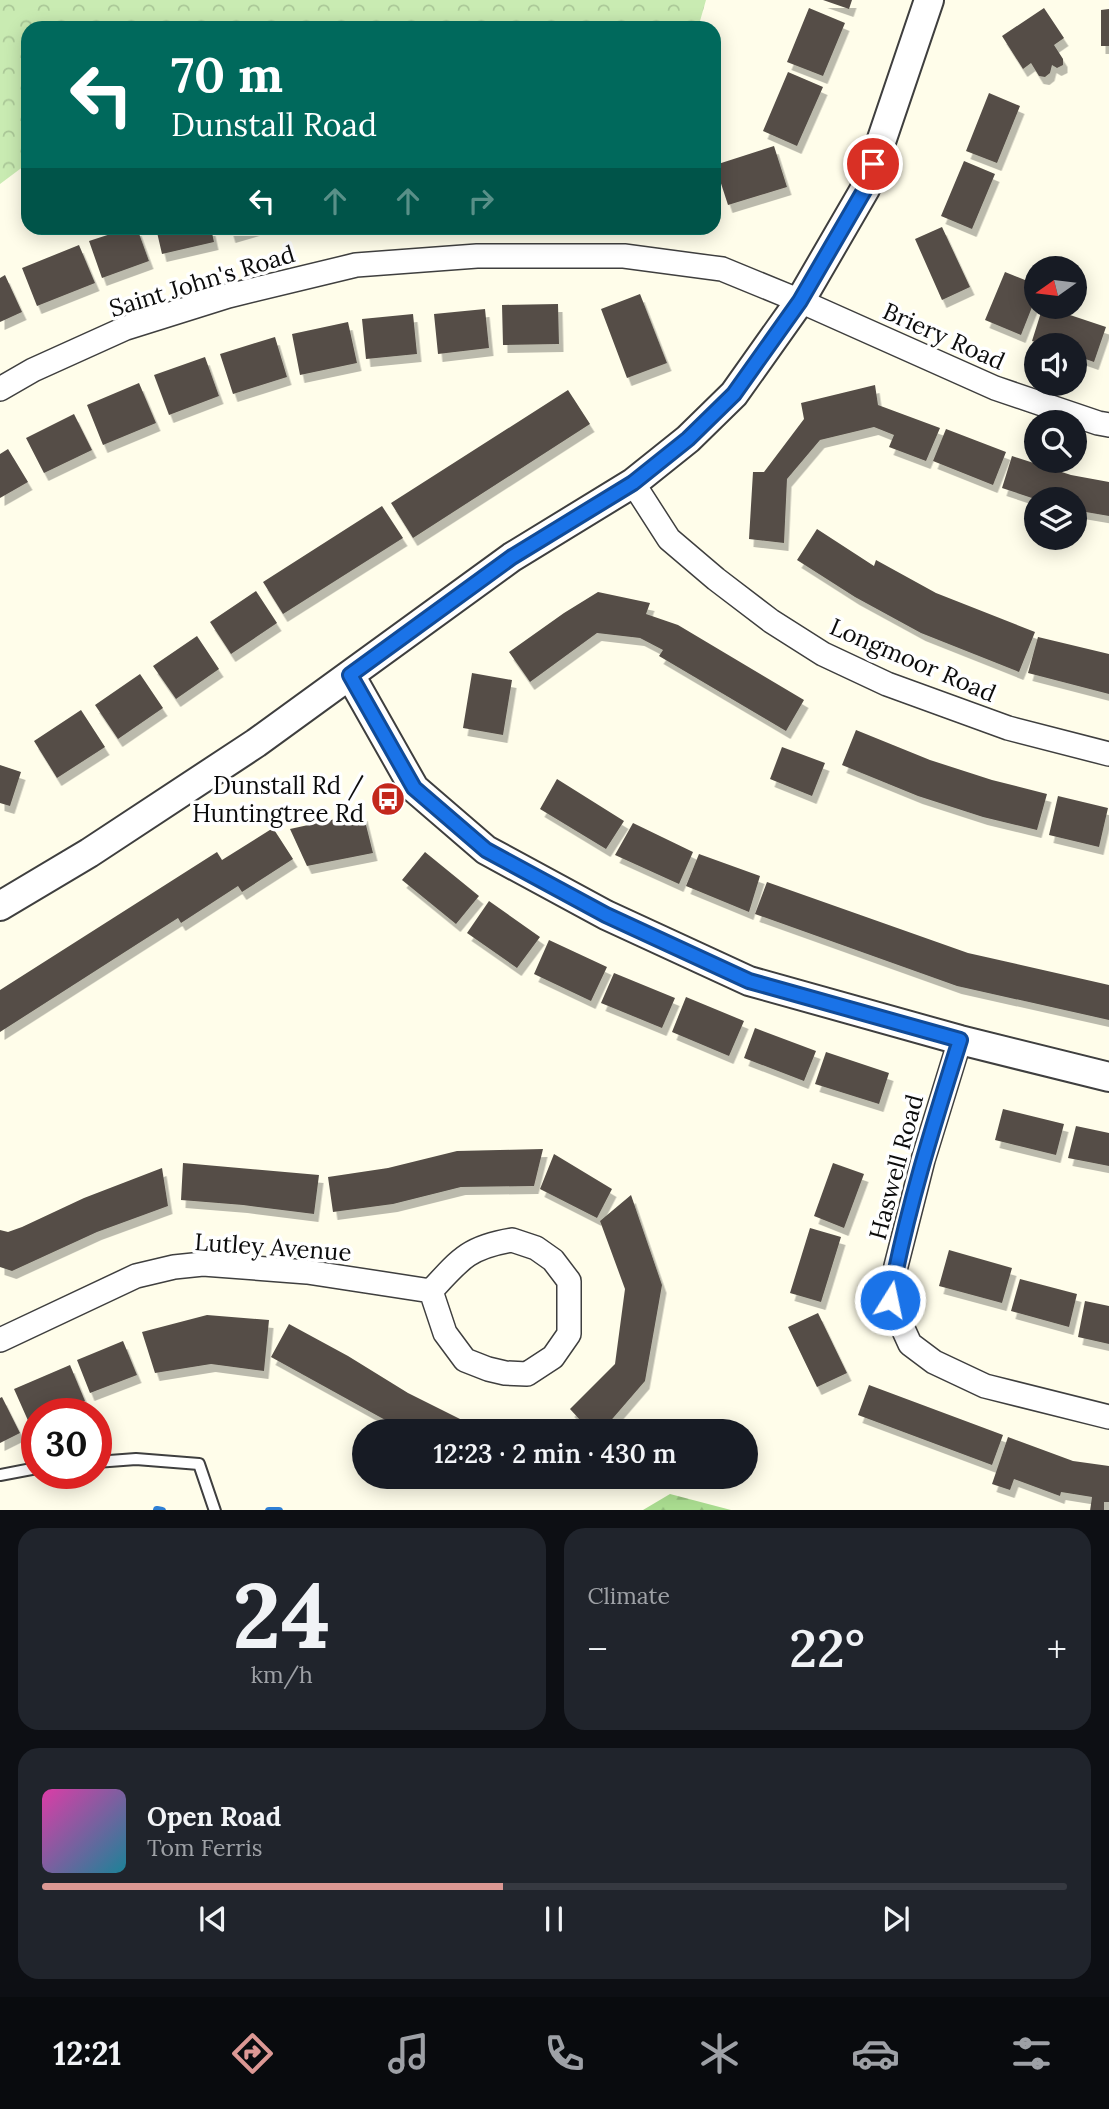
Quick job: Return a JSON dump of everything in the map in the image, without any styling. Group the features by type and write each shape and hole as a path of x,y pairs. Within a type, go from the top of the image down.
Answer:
{"street":[{"path":"0,906 100,846 256,743 512,557 633,483 688,439 734,394 800,301 865,189 929,0"},
{"name":"Saint John's Road","path":"0,389 33,370 126,328 228,296 356,265 477,256 624,256 722,269 800,301"},
{"name":"Briery Road","path":"800,301 995,388 1109,425"},
{"name":"Longmoor Road","path":"633,483 669,539 771,621 823,654 887,684 1009,728 1109,754"},
{"path":"350,675 414,788 486,850 606,915 749,981 960,1040 1109,1077"},
{"name":"Haswell Road","path":"960,1040 923,1160 890,1300 910,1345 934,1362 985,1386 1109,1417"},
{"path":"512,1240 536,1248 553,1260 569,1281 569,1334 553,1357 527,1374 488,1370 465,1360 445,1333 431,1291 464,1255 488,1244 512,1240"},
{"name":"Lutley Avenue","path":"0,1340 136,1276 174,1267 204,1264 307,1272 431,1291"}],"lane":[{"path":"112,1461 136,1459 199,1464 215,1510"},
{"path":"0,1475 21,1471"}],"green space":[{"path":"0,0 706,0 700,21 21,21 21,168 0,184"},
{"path":"670,1494 731,1510 643,1510"}],"building":[{"path":"823,0 852,0 849,9"},
{"path":"809,8 845,23 823,76 787,62"},
{"path":"1044,8 1064,38 1054,45 1063,59 1063,65 1057,68 1052,65 1050,73 1045,77 1039,76 1031,63 1023,69 1002,36"},
{"path":"1109,9 1109,46 1101,46 1101,10"},
{"path":"788,72 823,87 797,146 763,131"},
{"path":"989,93 1020,106 997,163 966,151"},
{"path":"774,146 787,187 728,205 721,183 721,163"},
{"path":"964,161 995,174 972,229 941,216"},
{"path":"942,227 970,287 942,300 915,239"},
{"path":"107,235 140,235 149,261 102,278 89,241"},
{"path":"158,235 212,235 214,242 162,254"},
{"path":"79,245 95,283 37,306 22,268"},
{"path":"1005,272 1024,280 1024,319 1027,319 1021,335 985,320"},
{"path":"5,275 22,312 0,322 0,278"},
{"path":"640,294 667,363 627,378 601,309"},
{"path":"558,304 559,344 503,345 502,305"},
{"path":"485,309 489,348 438,354 434,314"},
{"path":"413,314 417,354 366,359 362,319"},
{"path":"1039,319 1082,319 1106,327 1094,362 1087,360 1087,333 1035,333"},
{"path":"348,322 357,363 300,375 292,334"},
{"path":"275,337 287,377 233,394 220,354"},
{"path":"205,357 219,396 169,415 154,375"},
{"path":"139,383 156,423 103,445 87,405"},
{"path":"875,385 878,405 940,428 926,461 889,447 894,435 874,427 820,440 787,479 784,543 749,539 753,472 764,472 804,419 801,403"},
{"path":"568,390 590,424 413,538 391,503"},
{"path":"74,414 92,450 44,473 26,438"},
{"path":"946,429 1006,452 993,485 933,461"},
{"path":"8,449 28,482 0,498 0,454"},
{"path":"1012,456 1024,460 1024,473 1065,473 1109,482 1109,516 1087,512 1087,487 1024,487 1024,495 1002,488"},
{"path":"382,506 403,538 283,614 263,582"},
{"path":"817,529 874,566 876,560 936,593 1035,632 1019,672 921,633 855,597 797,560"},
{"path":"256,591 277,623 231,654 210,622"},
{"path":"598,592 650,603 646,614 678,625 804,700 786,731 659,656 663,650 640,638 597,633 530,682 509,652"},
{"path":"197,636 219,669 176,699 153,666"},
{"path":"1038,637 1109,654 1109,694 1028,673"},
{"path":"472,673 512,680 503,735 463,728"},
{"path":"140,674 163,708 118,739 95,705"},
{"path":"81,710 105,747 57,778 34,741"},
{"path":"856,730 930,760 1047,794 1037,830 983,817 918,796 842,765"},
{"path":"782,747 825,763 812,796 770,779"},
{"path":"0,765 21,772 10,806 0,803"},
{"path":"557,779 624,821 606,849 540,809"},
{"path":"1058,796 1108,808 1099,847 1049,835"},
{"path":"363,813 373,853 307,866 290,829"},
{"path":"633,823 693,852 679,884 615,855"},
{"path":"273,828 293,859 242,892 238,886 181,923 178,918 0,1032 0,990 217,852 222,860"},
{"path":"425,852 479,896 456,924 402,880"},
{"path":"699,854 760,876 749,912 686,886"},
{"path":"767,882 968,953 1109,985 1109,1020 957,986 755,914"},
{"path":"489,901 540,937 517,968 467,933"},
{"path":"549,940 607,967 591,1001 534,974"},
{"path":"614,973 675,998 662,1028 601,1003"},
{"path":"686,997 744,1021 729,1056 672,1032"},
{"path":"755,1028 816,1051 804,1081 744,1058"},
{"path":"826,1052 889,1073 879,1104 815,1084"},
{"path":"1003,1109 1064,1124 1056,1155 995,1140"},
{"path":"1076,1126 1109,1133 1109,1166 1068,1158"},
{"path":"543,1149 534,1186 461,1187 393,1204 333,1212 328,1177 388,1168 457,1151"},
{"path":"554,1154 612,1189 597,1218 540,1189"},
{"path":"183,1163 319,1175 314,1214 181,1200"},
{"path":"833,1163 864,1174 844,1228 814,1216"},
{"path":"162,1168 168,1206 97,1232 12,1271 0,1267 0,1230 8,1232 22,1227 84,1198"},
{"path":"631,1195 662,1285 645,1381 612,1419 579,1419 570,1409 615,1364 625,1289 600,1221"},
{"path":"810,1228 841,1237 821,1302 790,1293"},
{"path":"949,1250 1012,1268 1002,1303 939,1286"},
{"path":"1020,1279 1077,1294 1069,1327 1011,1311"},
{"path":"1085,1301 1109,1306 1109,1344 1078,1337"},
{"path":"818,1313 847,1373 817,1387 788,1327"},
{"path":"207,1315 269,1320 264,1371 211,1364 155,1373 142,1332"},
{"path":"289,1324 408,1393 460,1419 383,1419 271,1357"},
{"path":"123,1341 137,1375 90,1393 77,1360"},
{"path":"70,1365 84,1398 21,1398 21,1405 14,1389"},
{"path":"869,1385 1003,1435 992,1465 858,1415"},
{"path":"2,1397 20,1433 0,1443 0,1398"},
{"path":"1008,1437 1073,1461 1109,1466 1109,1502 1104,1502 1104,1510 1090,1510 1092,1497 1061,1492 1060,1496 1014,1479 1010,1490 992,1484"}],"place":[{"name":"Dunstall Rd / Huntingtree Rd","path":"388,799"}],"route":[{"path":"873,164 865,189 800,301 734,394 688,439 633,483 512,557 350,675 414,788 486,850 606,915 749,981 960,1040 923,1160 890,1300"}]}
